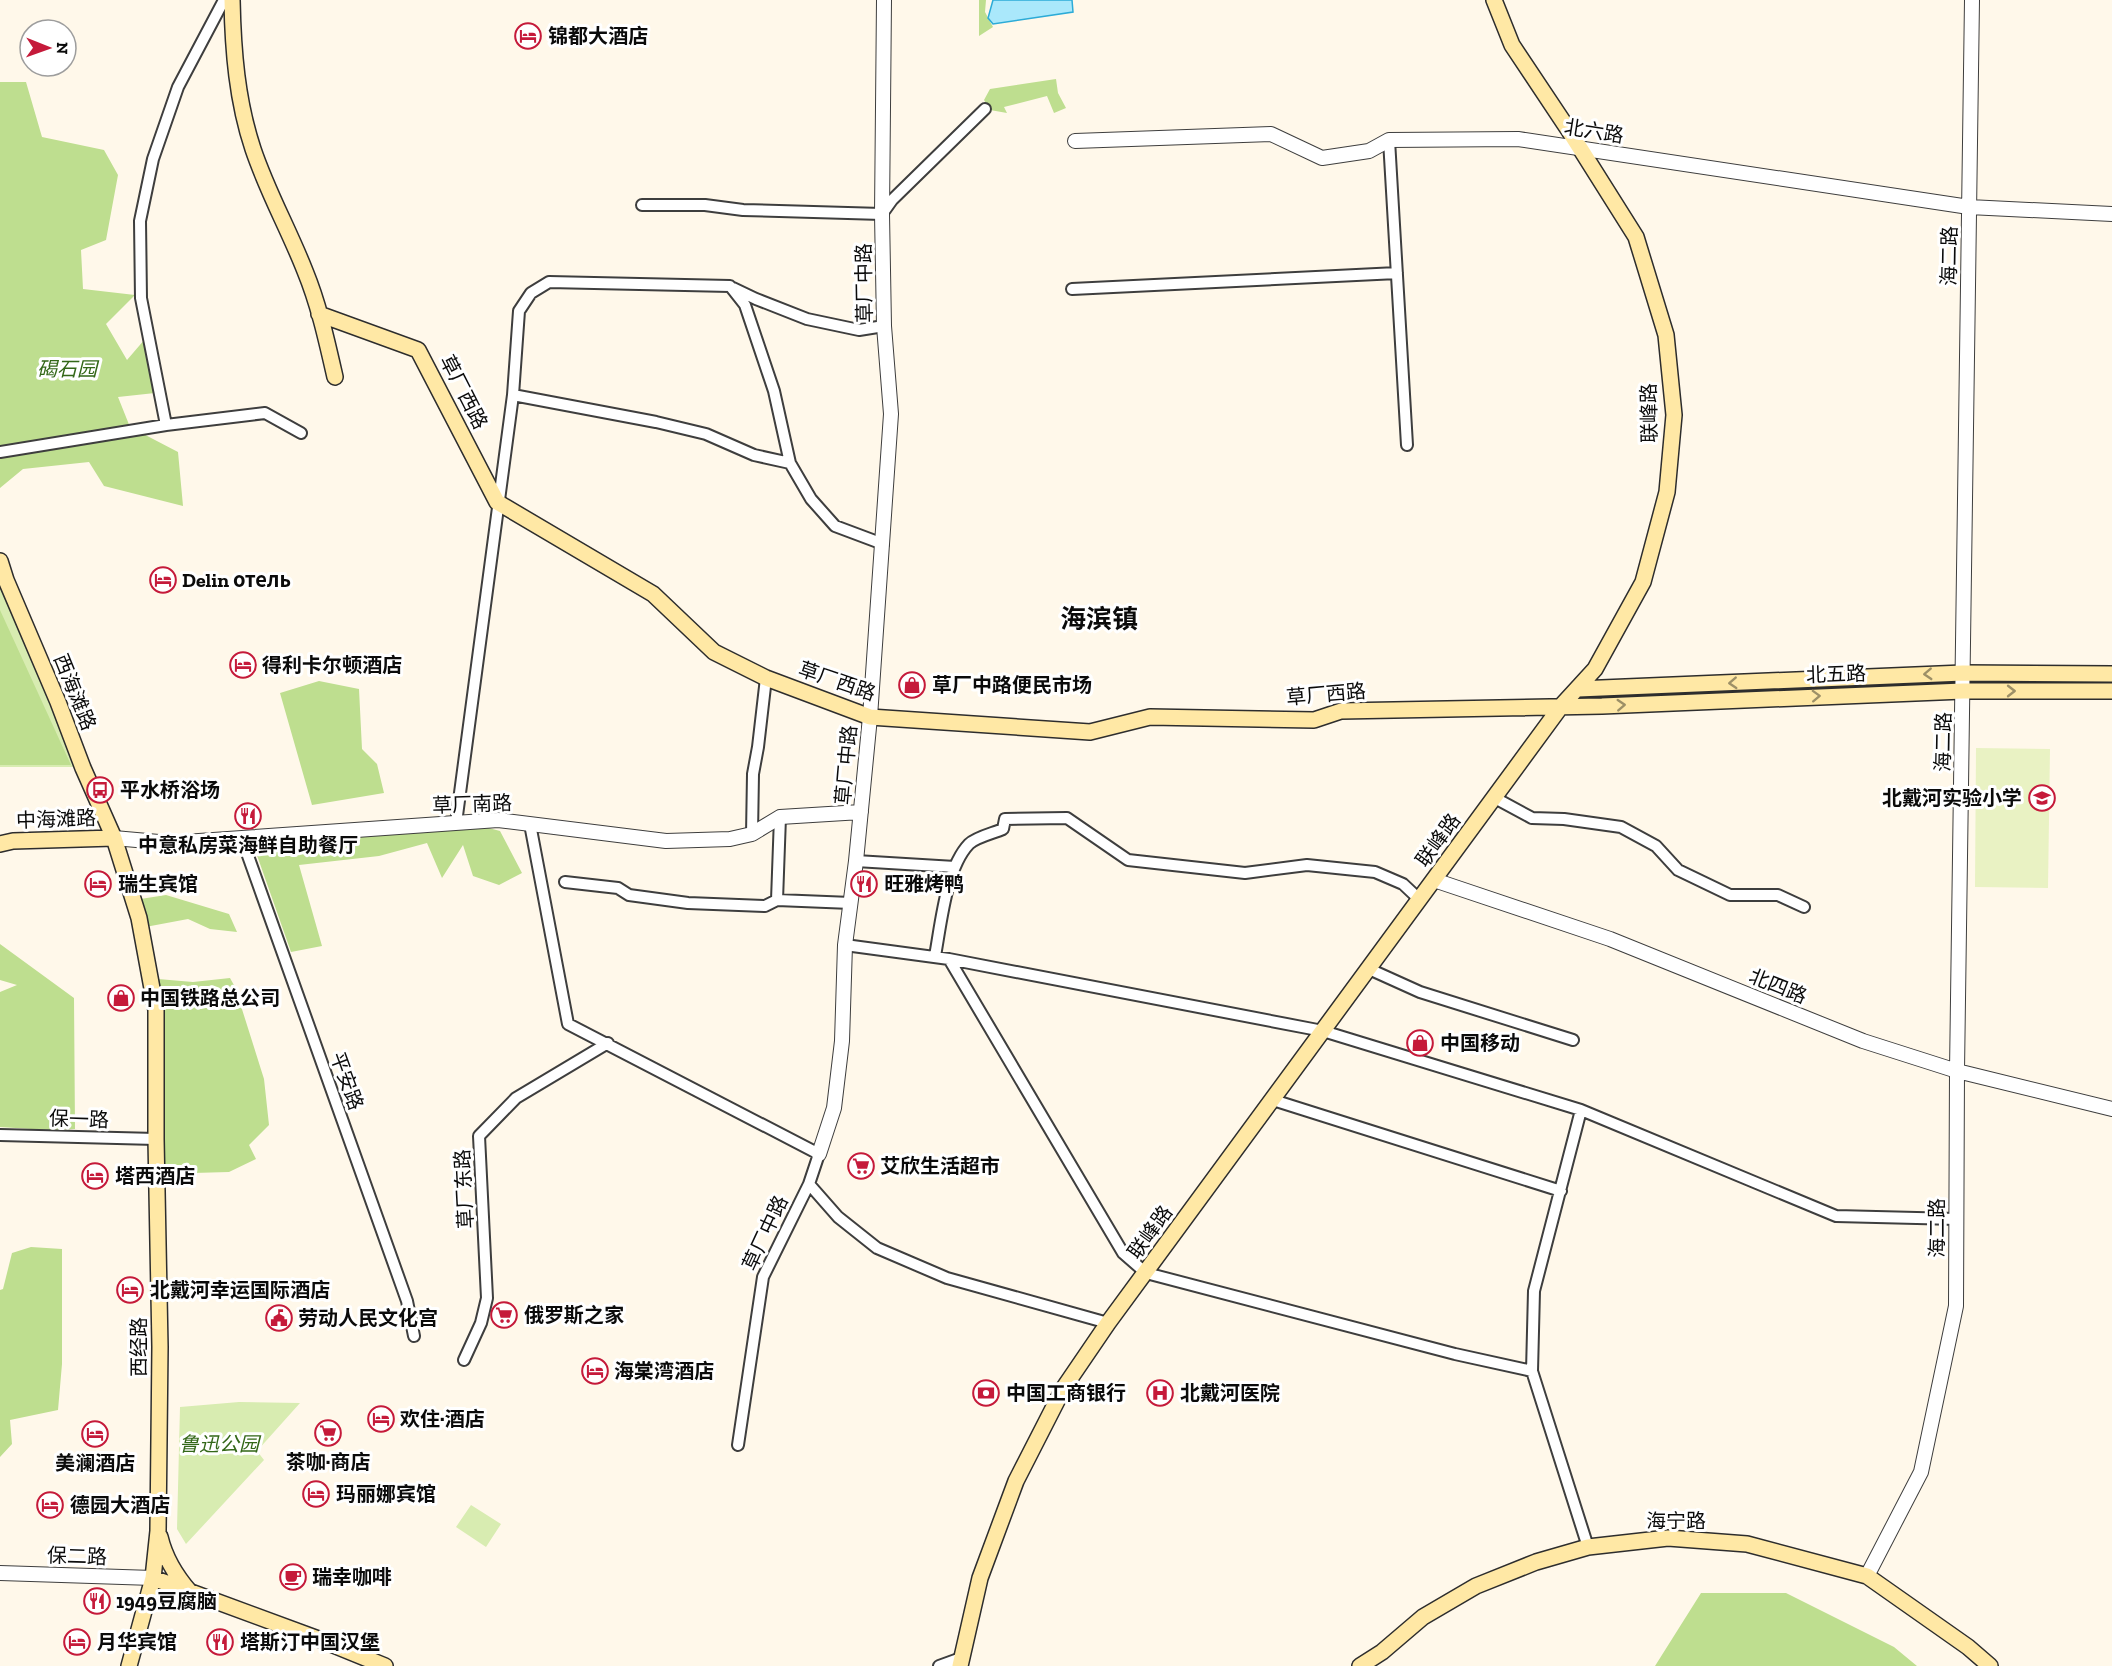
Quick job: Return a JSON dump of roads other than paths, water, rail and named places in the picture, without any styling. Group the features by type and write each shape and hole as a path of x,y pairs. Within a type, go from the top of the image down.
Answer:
{"main road":[{"path":"232,0 233,45 239,94 253,149 306,273 320,314 335,377"},
{"name":"联峰路","path":"960,1662 980,1578 1016,1481 1063,1389 1108,1323 1562,705 1595,669 1643,582 1667,492 1674,415 1666,335 1636,237 1512,45 1494,0"},
{"name":"草厂西路","path":"320,314 418,350 497,502 653,594 714,652 766,678 870,717 1090,732 1150,717 1314,720 1341,711 1562,705"},
{"name":"西海滩路","path":"0,561 83,768 114,838"},
{"name":"北五路","path":"1578,689 1963,673 2112,674"},
{"name":"北五路","path":"1562,705 1963,691 2112,691"},
{"name":"中海滩路","path":"0,844 13,841 114,838"},
{"name":"西经路","path":"114,838 139,918 156,1010 160,1347 158,1532 153,1578 129,1666"},
{"path":"158,1532 163,1550 174,1571 190,1592"},
{"name":"海宁路","path":"1360,1666 1382,1652 1423,1617 1476,1586 1536,1562 1588,1547 1668,1538 1747,1544 1867,1576 1968,1647 1990,1666"},
{"path":"153,1578 385,1666"}],"street":[{"path":"166,425 141,298 140,221 153,159 178,87 224,0"},
{"name":"草厂中路","path":"738,1445 763,1277 809,1184 834,1108 842,1041 845,945 870,717 891,414 884,326 882,213 884,0"},
{"name":"海二路","path":"1867,1576 1921,1472 1956,1306 1957,1071 1972,0"},
{"path":"642,205 882,213 892,200 985,109"},
{"name":"北六路","path":"1076,141 1271,134 1322,158 1369,151 1389,140 1518,139 1969,207 2112,214"},
{"path":"1389,140 1407,445"},
{"path":"1072,288 1397,273"},
{"path":"456,823 513,395 519,311 531,293 549,282 730,286 807,319 859,330 884,326"},
{"path":"730,286 745,304 774,391 790,463 811,499 835,526 883,544"},
{"path":"513,395 656,422 706,434 754,455 790,463"},
{"path":"0,452 166,425 265,412 302,433"},
{"path":"752,834 753,774 766,678"},
{"path":"1495,798 1532,818 1564,819 1621,826 1656,846 1678,870 1730,895 1778,895 1804,907"},
{"name":"草厂南路","path":"114,838 170,843 498,820 666,841 730,839 752,834 780,817 861,812"},
{"path":"777,900 780,817"},
{"path":"935,956 949,883 955,867 970,843 1004,829 1005,819 1067,818 1128,860 1245,873 1307,865 1375,872 1403,884 1420,900"},
{"path":"530,824 568,1024 819,1154"},
{"name":"平安路","path":"242,839 406,1301 414,1336"},
{"path":"856,861 955,867"},
{"name":"北四路","path":"1434,880 1610,939 1863,1041 1957,1071 2112,1109"},
{"path":"565,882 618,888 629,895 688,903 765,906 777,900 851,903"},
{"path":"845,945 935,956 1323,1031 1581,1110 1836,1216 1957,1219"},
{"path":"949,959 1123,1253 1146,1273 1455,1354 1532,1371"},
{"path":"1369,969 1420,992 1574,1041"},
{"name":"草厂东路","path":"464,1360 481,1323 487,1298 479,1136 516,1098 608,1043"},
{"path":"1273,1100 1561,1191"},
{"path":"1581,1110 1534,1292 1532,1371 1588,1547"},
{"name":"保一路","path":"0,1135 156,1139"},
{"path":"809,1184 838,1216 877,1248 947,1278 1108,1323"},
{"name":"保二路","path":"0,1573 153,1578"},
{"path":"939,1666 960,1662"}],"water":[{"path":"993,0 1072,0 1073,12 993,24 988,18"}],"place":[{"name":"锦都大酒店","path":"528,36"},
{"name":"Delin отель","path":"163,580"},
{"name":"得利卡尔顿酒店","path":"243,665"},
{"name":"草厂中路便民市场","path":"912,685"},
{"name":"平水桥浴场","path":"100,790"},
{"name":"北戴河实验小学","path":"2042,798"},
{"name":"中意私房菜海鲜自助餐厅","path":"248,816"},
{"name":"瑞生宾馆","path":"98,884"},
{"name":"旺雅烤鸭","path":"864,884"},
{"name":"中国铁路总公司","path":"121,998"},
{"name":"中国移动","path":"1420,1043"},
{"name":"艾欣生活超市","path":"861,1166"},
{"name":"塔西酒店","path":"95,1176"},
{"name":"北戴河幸运国际酒店","path":"130,1290"},
{"name":"俄罗斯之家","path":"504,1315"},
{"name":"劳动人民文化宫","path":"279,1318"},
{"name":"海棠湾酒店","path":"595,1371"},
{"name":"中国工商银行","path":"986,1393"},
{"name":"北戴河医院","path":"1160,1393"},
{"name":"欢住·酒店","path":"381,1419"},
{"name":"茶咖·商店","path":"328,1433"},
{"name":"美澜酒店","path":"95,1434"},
{"name":"玛丽娜宾馆","path":"316,1494"},
{"name":"德园大酒店","path":"50,1505"},
{"name":"瑞幸咖啡","path":"293,1577"},
{"name":"1949豆腐脑","path":"97,1601"},
{"name":"月华宾馆","path":"77,1642"},
{"name":"塔斯汀中国汉堡","path":"220,1642"}],"district":[{"name":"海滨镇","path":"1099,619"}],"park label":[{"name":"碣石园","path":"67,369"},
{"name":"鲁迅公园","path":"219,1444"}]}
